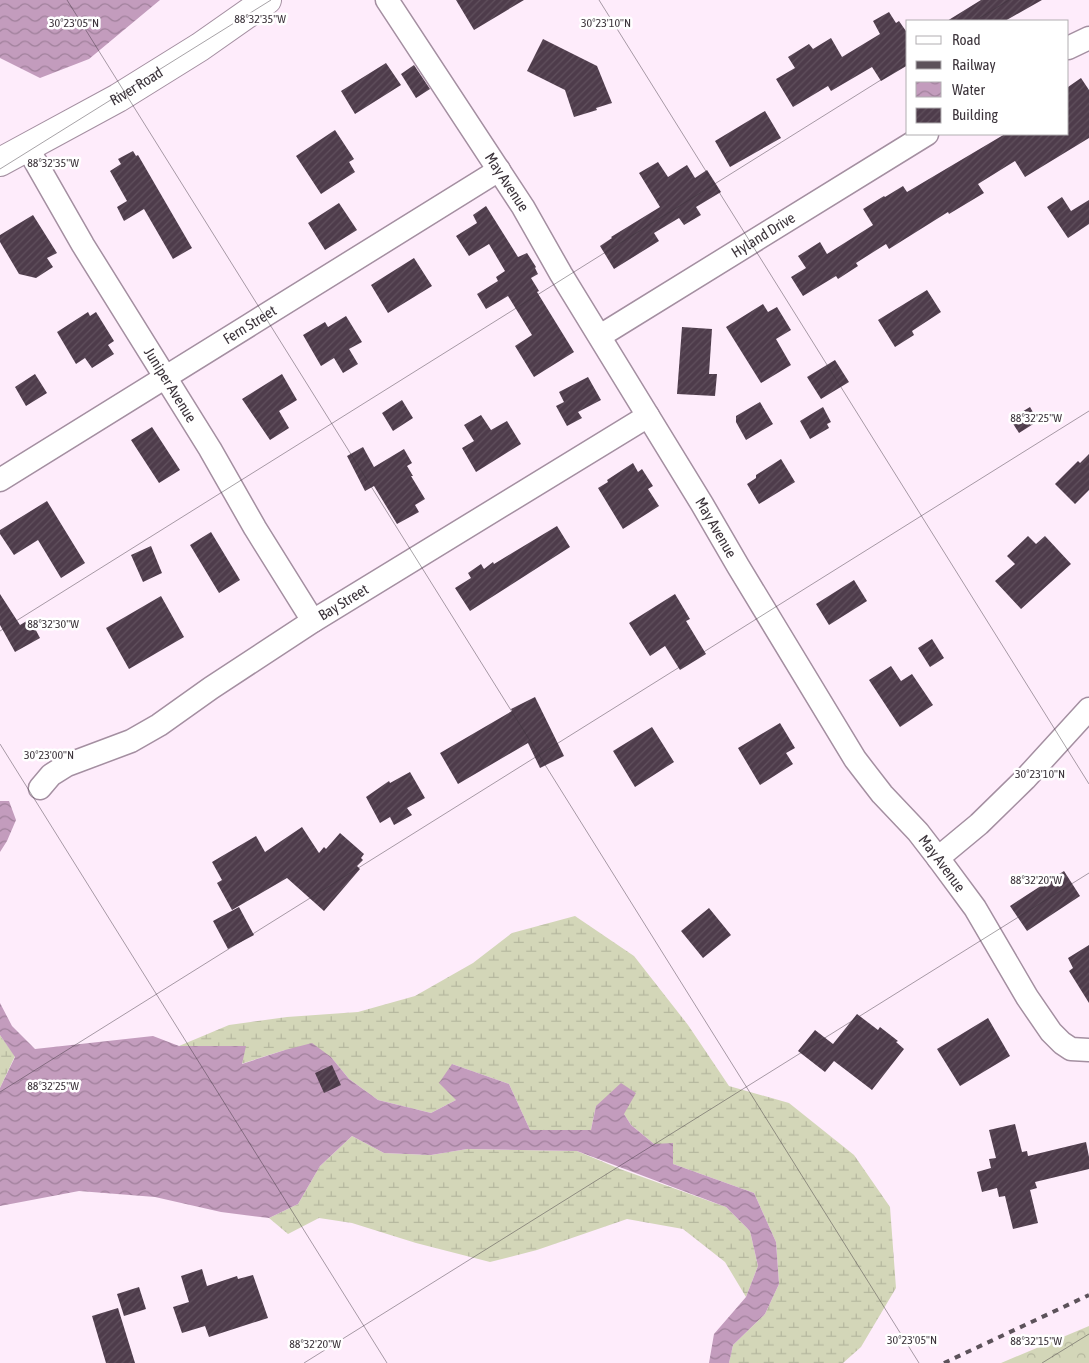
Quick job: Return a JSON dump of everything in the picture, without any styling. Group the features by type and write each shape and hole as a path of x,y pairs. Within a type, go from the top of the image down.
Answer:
{"street":[{"name":"River Road","path":"0,162 134,88 200,47 267,0"},
{"name":"May Avenue","path":"387,0 523,208 561,274 855,758 878,789 918,832 975,908 1050,1032 1071,1049 1089,1050"},
{"path":"1069,48 1089,38"},
{"name":"Hyland Drive","path":"600,336 925,135"},
{"name":"Juniper Avenue","path":"28,147 83,245 210,449 255,528 313,621"},
{"name":"Fern Street","path":"0,480 499,170"},
{"name":"Bay Street","path":"40,788 51,775 67,765 131,741 159,725 211,688 313,621 648,416"},
{"path":"938,858 979,824 1025,779 1089,709"}],"green space":[{"path":"575,916 634,956 688,1025 729,1086 789,1103 854,1155 890,1207 896,1288 861,1347 843,1363 729,1363 733,1345 765,1314 779,1284 776,1242 754,1193 673,1164 654,1144 631,1125 624,1114 596,1106 591,1130 530,1130 509,1084 452,1064 456,1100 431,1113 378,1100 349,1079 331,1057 285,1050 241,1064 245,1046 179,1046 229,1025 287,1017 358,1012 415,996 473,963 512,933"},
{"path":"0,1035 15,1056 0,1088"},
{"path":"352,1136 384,1153 431,1155 467,1149 577,1151 620,1169 726,1207 750,1231 758,1266 746,1297 725,1262 683,1229 627,1219 537,1250 490,1262 416,1243 352,1223 319,1218 288,1234 269,1218 298,1204 320,1166"},
{"path":"1089,1326 1089,1363 1001,1363"}],"water":[{"path":"0,0 160,0 89,59 40,78 0,58"},
{"path":"0,801 9,801 16,820 0,852"},
{"path":"0,1003 12,1026 35,1049 153,1036 179,1046 246,1046 242,1064 312,1043 331,1057 349,1079 378,1100 431,1113 456,1100 439,1083 452,1064 509,1084 530,1130 591,1130 596,1106 621,1083 636,1093 624,1114 631,1125 654,1144 673,1143 673,1164 754,1193 776,1242 779,1284 765,1314 733,1345 729,1363 709,1363 714,1334 746,1297 758,1266 750,1231 726,1207 577,1151 467,1149 431,1155 384,1153 352,1136 320,1166 298,1204 269,1218 221,1212 155,1197 79,1191 0,1206 0,1088 15,1057 0,1035"}],"building":[{"path":"456,0 524,0 474,30"},
{"path":"981,0 1042,0 1007,20 949,20"},
{"path":"889,12 896,23 899,21 906,31 906,66 881,81 872,67 831,91 828,86 793,107 776,79 795,68 788,57 809,44 813,49 831,38 842,57 880,34 873,21"},
{"path":"543,39 597,66 612,103 574,117 565,90 527,71"},
{"path":"386,63 401,85 355,114 341,91"},
{"path":"414,65 430,89 416,98 401,74"},
{"path":"1081,78 1089,90 1089,138 1025,177 1015,161 978,184 984,193 949,214 948,212 889,249 886,244 856,263 858,266 838,279 836,276 803,296 791,277 806,268 798,256 820,242 827,254 873,225 863,209 884,196 903,186 907,192 1003,135 1069,135 1069,86"},
{"path":"765,111 781,138 730,167 715,141"},
{"path":"335,130 354,159 349,162 355,172 321,194 296,156"},
{"path":"133,151 136,156 138,155 192,248 173,259 144,209 124,221 117,207 127,201 110,171 121,164 118,159"},
{"path":"658,162 668,177 687,165 695,178 707,170 721,192 696,207 701,215 684,225 679,218 654,233 659,241 614,269 600,246 611,237 660,207 639,173"},
{"path":"1062,197 1071,211 1089,200 1089,224 1068,238 1047,207"},
{"path":"339,203 357,230 325,250 308,223"},
{"path":"486,206 518,257 527,253 536,267 538,274 531,278 539,291 537,292 574,352 534,377 515,346 532,335 508,296 486,309 477,294 498,281 496,277 505,271 489,244 469,256 456,236 477,223 473,215"},
{"path":"33,215 57,253 47,258 53,267 36,278 19,274 0,242 0,235"},
{"path":"414,258 432,286 388,313 371,285"},
{"path":"927,290 941,312 912,331 914,335 895,347 878,320"},
{"path":"763,304 768,312 777,307 791,330 776,339 791,365 761,383 726,327"},
{"path":"88,312 90,316 96,312 114,341 108,345 114,354 92,368 85,358 76,364 57,332"},
{"path":"346,316 362,342 349,349 358,364 343,373 334,358 321,366 303,335 325,322 328,327"},
{"path":"682,327 712,329 709,374 717,374 715,396 677,394"},
{"path":"835,360 849,382 821,399 807,377"},
{"path":"35,374 47,393 26,406 15,387"},
{"path":"282,374 297,400 279,411 289,428 270,440 242,399"},
{"path":"588,377 601,400 578,412 582,418 567,426 556,406 564,402 559,392"},
{"path":"402,400 413,418 393,431 382,413"},
{"path":"760,402 773,424 746,440 736,422 736,416"},
{"path":"823,407 831,422 827,424 829,428 810,439 800,421"},
{"path":"1030,407 1038,421 1019,433 1010,419"},
{"path":"481,415 491,430 507,421 521,444 476,472 462,448 474,441 464,425"},
{"path":"152,427 180,470 159,483 131,440"},
{"path":"363,447 374,467 404,449 412,463 407,466 413,476 411,476 425,499 415,505 419,512 397,524 374,486 365,491 347,456"},
{"path":"1089,454 1089,490 1075,504 1055,484 1078,461 1080,463"},
{"path":"781,459 795,482 759,504 747,484 756,478 756,475"},
{"path":"633,463 638,472 642,469 653,486 648,489 659,506 623,529 598,488"},
{"path":"47,501 85,563 61,578 38,540 14,555 0,534 0,530"},
{"path":"557,526 570,547 470,611 455,588 471,578 468,573 481,564 484,569 493,562 494,564"},
{"path":"211,532 240,580 219,593 190,545"},
{"path":"1028,536 1036,544 1045,536 1071,564 1021,609 995,581 1015,564 1007,556"},
{"path":"151,546 162,573 143,582 131,555"},
{"path":"854,580 867,601 829,625 816,604"},
{"path":"0,594 20,625 30,619 40,638 15,652 0,625"},
{"path":"675,594 690,619 686,621 706,654 680,670 665,646 650,656 629,623"},
{"path":"161,596 184,637 129,669 106,628"},
{"path":"932,639 944,658 930,667 918,648"},
{"path":"891,666 901,681 912,674 933,705 900,727 869,680"},
{"path":"535,697 564,756 540,768 528,743 458,784 440,753 512,711 511,709"},
{"path":"780,723 795,748 786,753 793,764 760,785 738,748"},
{"path":"652,727 674,762 635,787 613,751"},
{"path":"410,772 425,798 407,808 412,815 394,825 390,817 380,823 366,797 389,781 390,783"},
{"path":"302,827 319,853 324,847 326,849 340,833 364,854 361,858 363,860 357,866 360,869 324,911 287,878 232,910 217,883 222,880 212,862 256,836 265,852"},
{"path":"1064,871 1080,896 1027,931 1010,906"},
{"path":"239,907 254,935 228,949 213,921"},
{"path":"709,908 731,935 703,958 681,931"},
{"path":"1089,945 1089,1003 1069,971 1073,968 1068,958"},
{"path":"857,1014 878,1030 880,1027 898,1041 896,1042 904,1049 872,1090 834,1061 825,1072 798,1051 815,1030 833,1044"},
{"path":"988,1018 1010,1056 960,1086 937,1049"},
{"path":"332,1065 341,1085 324,1093 315,1073"},
{"path":"1015,1124 1022,1152 1027,1151 1028,1156 1086,1142 1089,1169 1035,1182 1037,1188 1030,1190 1038,1223 1013,1229 1005,1196 999,1197 997,1188 982,1192 977,1172 991,1168 989,1159 996,1158 989,1130"},
{"path":"202,1269 207,1286 237,1276 238,1279 253,1275 268,1318 209,1337 205,1326 182,1333 173,1307 189,1302 181,1276"},
{"path":"139,1287 146,1309 124,1316 117,1294"},
{"path":"118,1308 135,1363 106,1363 92,1316"}],"railway":[{"path":"944,1363 1089,1295"}]}
